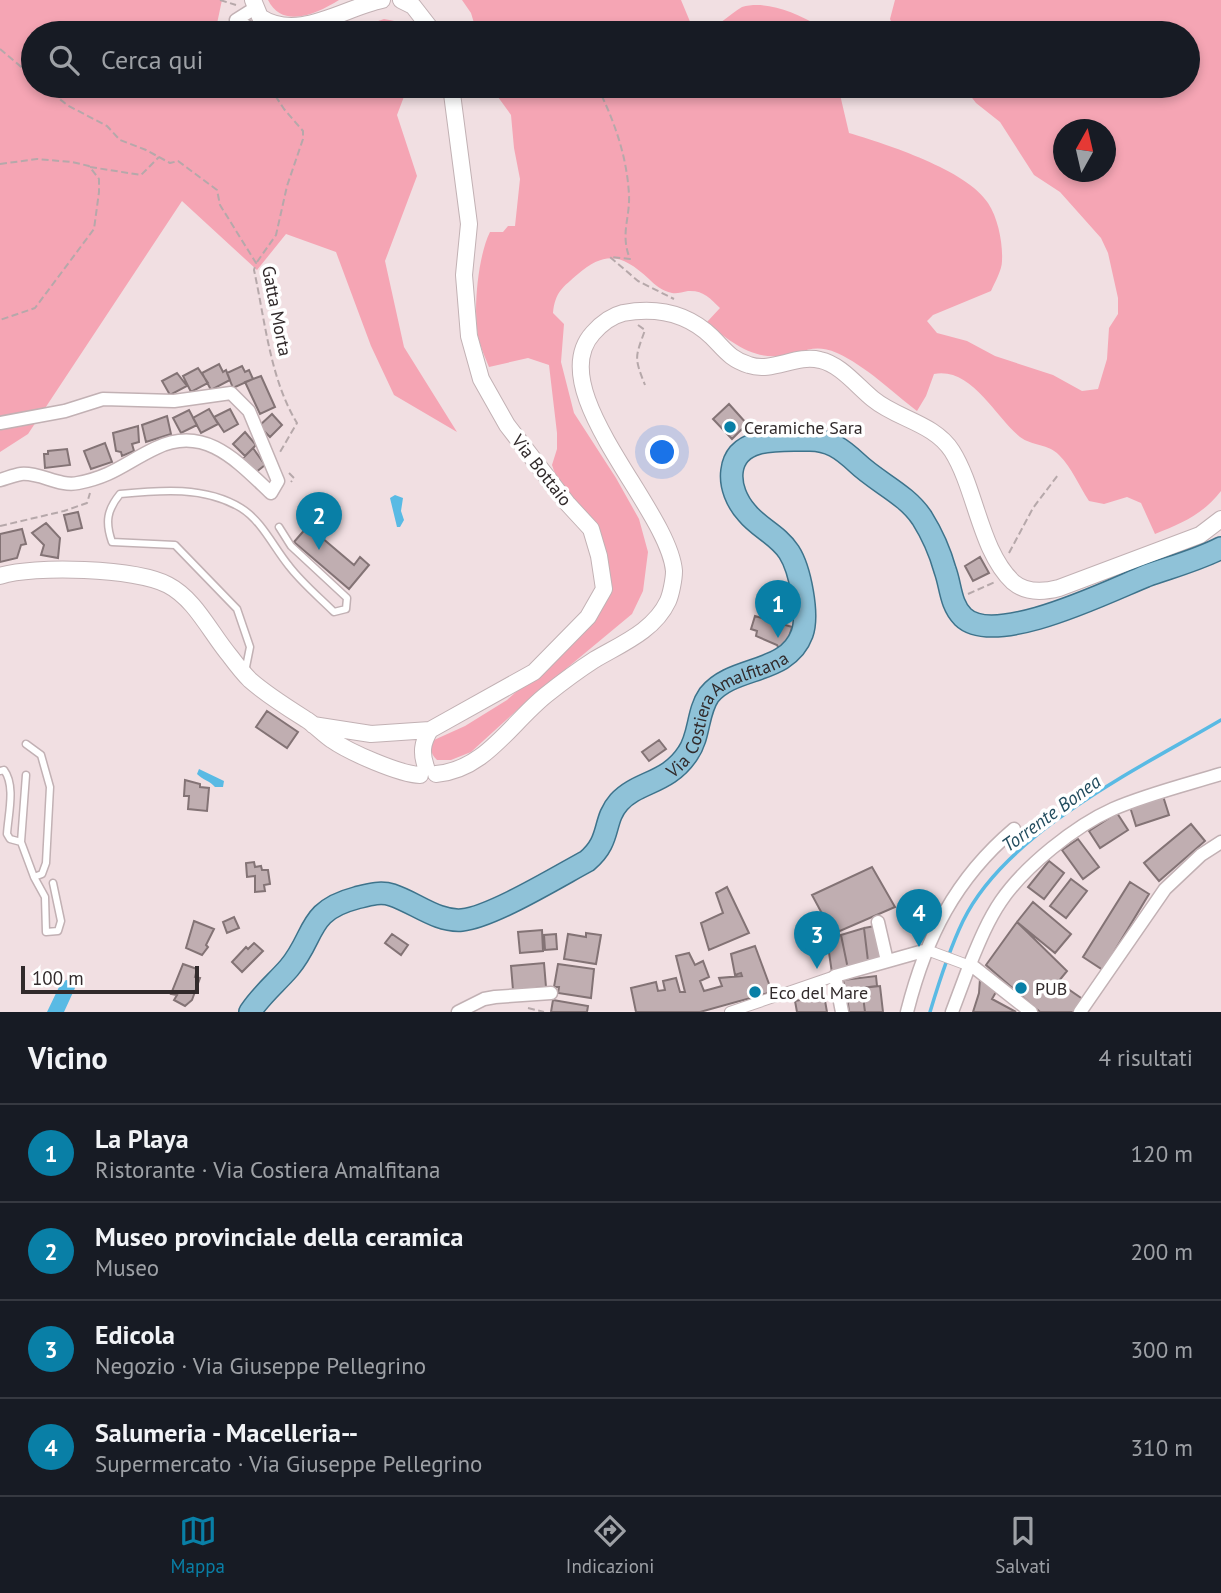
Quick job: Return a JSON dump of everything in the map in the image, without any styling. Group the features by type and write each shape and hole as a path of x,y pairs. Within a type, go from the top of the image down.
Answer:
{"main road":[{"name":"Via Costiera Amalfitana","path":"250,1012 290,967 315,922 335,906 381,893 439,916 463,920 485,913 587,861 605,840 608,823 617,805 630,793 658,781 674,770 688,755 697,737 703,709 710,694 733,679 776,662 794,651 804,631 804,609 792,557 780,541 749,516 732,486 734,461 746,448 765,442 811,440 838,447 868,474 909,501 939,551 951,596 964,618 981,626 1003,625 1066,610 1221,548"}],"street":[{"path":"316,21 382,0"},
{"path":"401,0 413,6 425,21"},
{"path":"238,21 249,5 260,17 269,21"},
{"name":"Via Bottaio","path":"430,730 534,672 588,617 604,589 599,556 591,529 567,503 507,425 481,379 469,336 464,275 469,224 453,98"},
{"path":"0,576 32,569 80,571 132,575 167,584 195,606 212,635 245,674 332,741 400,771 461,769 482,757 528,709 560,684 654,622 669,600 674,572 667,547 592,412 579,371 583,343 602,323 620,314 654,312 677,314 693,322 732,358 754,367 785,364 797,359 823,360 892,413 936,434 951,450 991,548 1013,582 1023,588 1047,591 1059,588 1200,535 1221,519"},
{"path":"0,423 65,411 103,400 174,401 231,393 249,411 278,481 271,493 240,464 213,444 189,440 158,447 113,474 69,485 22,474 0,480"},
{"path":"313,725 371,734 430,730"},
{"path":"427,772 423,740 430,730"},
{"path":"952,1012 981,938 1001,901 1017,881 1049,852 1111,810 1221,774"},
{"path":"907,1012 927,950 954,893 988,851 1014,829"},
{"path":"1080,1012 1165,889 1201,855 1221,842"},
{"path":"878,922 887,961"},
{"path":"730,1012 835,976 927,950 970,965 1025,1011"},
{"path":"835,976 842,1012"},
{"path":"458,1012 484,999 551,993"}],"lane":[{"path":"245,674 250,647 237,609 175,545 112,542 108,530 108,511 120,494 184,490 208,495 242,509 260,526 290,568 334,612 346,608 347,598 291,545 279,527"},
{"path":"26,744 41,755 50,787 46,863 42,874 34,877"},
{"path":"0,771 4,770 10,783 6,834 10,839 21,842"},
{"path":"26,775 21,842 45,897 46,932 58,931 61,920 53,883"}],"path":[{"path":"220,0 249,5"},
{"path":"0,49 21,67"},
{"name":"Gatta Morta","path":"59,98 107,126 120,141 170,163 178,161 217,190 220,205 256,263 254,270 276,372 290,412 297,423 276,457"},
{"path":"256,263 276,235 287,187 303,139 303,131 277,98"},
{"path":"603,98 623,152 629,197 624,244 630,259 610,257 638,281 674,299 655,302 654,312"},
{"path":"0,163 37,159 72,162 141,175 159,157"},
{"path":"0,320 35,308 94,229 99,179 89,166"},
{"path":"632,320 645,330 636,353 636,362 645,385"},
{"path":"271,493 281,497 294,478 285,468"},
{"path":"951,596 982,589 1004,569 1032,509 1058,475"},
{"path":"0,526 87,503 92,487"}],"shaded area":[{"path":"0,0 222,0 218,21 21,21 21,98 403,98 397,115 417,176 385,261 404,347 457,432 394,395 371,346 336,252 286,234 257,270 182,201 28,434 0,452"},
{"path":"268,0 339,0 311,14 292,17 274,9"},
{"path":"462,0 681,0 690,21 473,21"},
{"path":"895,0 1221,0 1221,491 1207,506 1192,517 1155,534 1141,503 1127,497 1104,504 1089,501 1072,471 1055,451 1020,437 982,395 960,378 948,374 934,374 917,411 848,358 820,349 769,356 749,351 707,322 720,308 706,295 693,291 665,291 622,261 614,258 597,261 564,287 558,295 553,313 564,324 561,362 574,413 639,519 648,552 643,591 632,614 526,702 471,752 451,760 437,760 431,751 434,740 465,726 507,700 542,669 608,580 607,556 585,514 557,480 552,465 557,449 557,433 549,365 528,358 489,367 479,340 476,298 482,255 490,232 503,232 508,226 515,226 520,179 511,115 499,98 841,98 849,133 904,151 945,169 978,191 995,216 1001,239 1002,261 991,291 933,315 927,321 937,333 967,341 995,356 1053,375 1082,391 1098,389 1107,359 1109,328 1118,314 1118,298 1108,253 1101,238 1060,192 1034,175 1000,122 972,98 1200,98 1200,21 890,19"},
{"path":"752,5 771,6 810,21 723,21 742,7"}],"water":[{"path":"395,495 403,498 401,511 404,520 400,527 397,527 390,498"},
{"path":"199,769 224,781 223,787 215,787 199,776"},
{"path":"66,980 71,981 75,988 64,1012 47,1012 59,987"}],"building":[{"path":"219,364 223,372 226,370 230,380 211,390 202,373"},
{"path":"242,366 245,372 249,370 253,379 233,388 227,373"},
{"path":"198,368 208,383 191,392 183,376"},
{"path":"177,373 187,386 170,395 162,381"},
{"path":"261,376 275,407 260,414 245,382"},
{"path":"729,404 747,424 732,439 713,419"},
{"path":"209,409 218,424 201,433 193,418"},
{"path":"230,409 238,424 224,432 214,417"},
{"path":"189,410 197,425 181,433 173,418"},
{"path":"272,414 282,425 270,437 259,426"},
{"path":"167,416 171,434 146,442 142,425"},
{"path":"138,426 139,442 132,444 134,451 122,456 121,452 116,451 113,433"},
{"path":"245,432 256,445 245,456 233,444"},
{"path":"105,443 112,462 91,469 84,451"},
{"path":"253,448 265,465 255,473 242,459"},
{"path":"67,449 70,465 45,468 44,454"},
{"path":"78,512 82,528 68,531 64,515"},
{"path":"46,523 60,538 58,558 41,555 44,545 32,533"},
{"path":"308,526 354,565 360,557 369,565 349,589 294,542"},
{"path":"22,529 26,544 21,545 17,558 0,562 0,534"},
{"path":"980,557 989,573 973,581 965,566"},
{"path":"755,616 792,627 786,647 781,652 777,645 756,636 757,631 751,629"},
{"path":"267,711 298,732 287,748 256,727"},
{"path":"659,740 666,749 649,761 642,752"},
{"path":"185,780 209,788 207,811 188,809 189,796 184,796"},
{"path":"1163,796 1169,815 1136,826 1130,807"},
{"path":"1117,813 1128,830 1100,848 1089,831"},
{"path":"1191,824 1205,841 1159,881 1144,863"},
{"path":"1078,839 1099,867 1083,879 1062,850"},
{"path":"1049,861 1064,873 1044,899 1028,887"},
{"path":"254,862 255,867 261,866 262,870 268,870 270,884 264,885 265,891 255,892 255,876 247,877 246,863"},
{"path":"872,867 895,907 833,934 812,895"},
{"path":"1071,879 1087,891 1066,918 1050,906"},
{"path":"1130,882 1149,894 1103,970 1083,957"},
{"path":"727,887 749,933 709,950 701,923 723,913 716,893"},
{"path":"1033,902 1071,934 1055,953 1017,922"},
{"path":"234,917 239,928 227,933 223,922"},
{"path":"194,921 214,929 202,955 186,948"},
{"path":"1017,922 1067,971 1058,982 1084,1000 1076,1012 1040,1012 986,965"},
{"path":"875,926 883,958 868,961 864,928"},
{"path":"864,928 868,961 848,969 841,935"},
{"path":"542,930 543,951 520,953 518,932"},
{"path":"586,933 601,935 596,964 564,959 568,934 586,937"},
{"path":"392,934 408,945 401,955 385,943"},
{"path":"556,934 557,949 545,950 544,935"},
{"path":"841,935 848,969 832,973 827,939"},
{"path":"254,943 263,951 242,972 232,962 246,947 248,949"},
{"path":"755,946 772,992 700,1012 636,1012 631,988 656,982 658,991 665,990 663,981 676,978 680,992 685,992 676,956 689,953 695,965 703,961 709,977 700,981 704,991 722,986 719,978 742,976 741,973 735,975 731,954"},
{"path":"544,963 546,987 513,990 511,966"},
{"path":"183,964 197,969 195,977 200,978 192,1000 185,1006 174,1000 177,995 171,994"},
{"path":"558,964 594,969 591,998 558,993 559,987 554,987"},
{"path":"876,976 877,986 845,990 843,980"},
{"path":"980,979 996,992 992,999 1016,1012 973,1012"},
{"path":"880,986 883,1012 865,1012 862,988"},
{"path":"862,988 865,1012 849,1012 846,990"},
{"path":"824,995 827,1012 797,1012 795,1001"},
{"path":"553,1000 588,1006 587,1012 551,1012"}],"waterway":[{"name":"Torrente Bonea","path":"930,1012 963,921 983,889 1010,859 1042,831 1077,806 1221,720"}],"place":[{"name":"Ceramiche Sara","path":"730,427"},
{"name":"Museo provinciale della ceramica","path":"319,550"},
{"name":"La Playa","path":"778,638"},
{"name":"Salumeria - Macelleria--","path":"919,947"},
{"name":"Edicola","path":"817,969"},
{"name":"PUB","path":"1021,988"},
{"name":"Eco del Mare","path":"755,992"}]}
